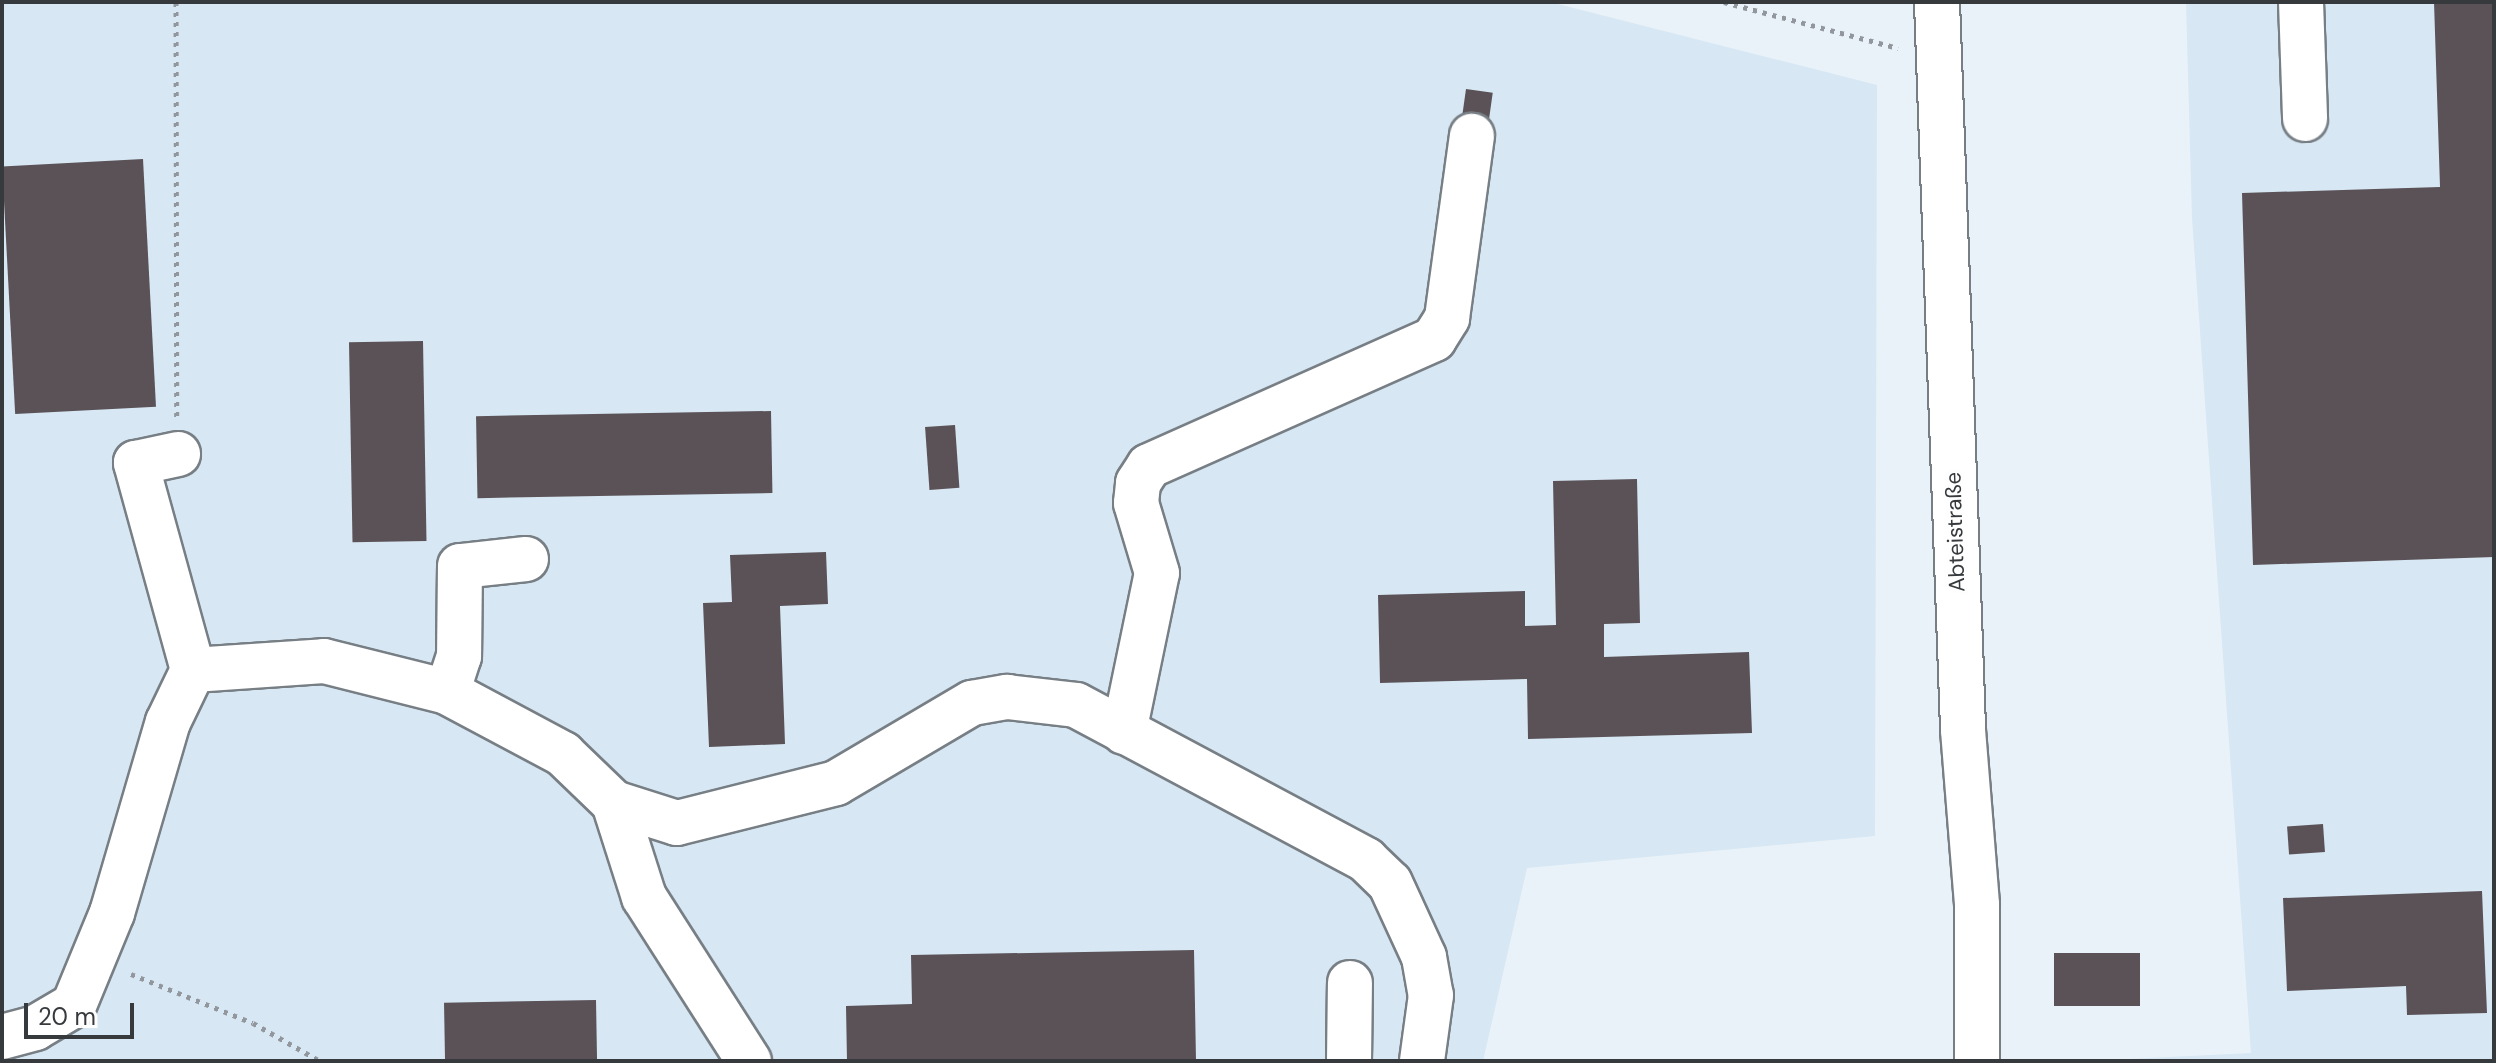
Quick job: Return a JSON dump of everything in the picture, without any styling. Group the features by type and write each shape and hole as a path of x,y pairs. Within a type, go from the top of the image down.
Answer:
{"street":[{"name":"Abteistraße","path":"1937,2 1963,730 1977,905 1977,1061"},
{"path":"2301,2 2305,119"},
{"path":"1124,732 1157,573 1136,503 1138,483 1149,466 1434,339 1447,318 1472,136"},
{"path":"2,1037 35,1028 74,1005 112,913 168,722 193,670 136,463 178,454"},
{"path":"447,692 459,656 460,566 526,559"},
{"path":"193,670 324,661 447,692 563,754 614,803 677,823 836,783 943,716 972,703 1007,697 1076,705 1366,860 1390,883 1424,957 1431,995 1422,1061"},
{"path":"614,803 644,897 749,1061"},
{"path":"1349,1061 1350,983"}],"path":[{"path":"176,2 178,454"},
{"path":"1724,2 1938,58"},
{"path":"92,960 253,1023 320,1061"}],"shaded area":[{"path":"2,2 1550,2 1877,85 1875,836 1527,868 1483,1061 2,1061"},
{"path":"2186,2 2494,2 2494,1061 2089,1061 2251,1053 2192,218"}],"building":[{"path":"2434,2 2494,2 2494,557 2253,565 2242,193 2440,187"},
{"path":"1466,89 1493,93 1489,121 1462,118"},
{"path":"143,159 156,407 15,414 2,166"},
{"path":"423,341 426,541 353,542 349,342"},
{"path":"771,411 772,493 477,498 476,416"},
{"path":"955,425 959,488 929,490 925,427"},
{"path":"1637,479 1640,623 1604,624 1604,657 1749,652 1752,733 1528,739 1527,679 1380,683 1378,595 1525,591 1525,626 1556,625 1553,481"},
{"path":"826,552 828,604 780,606 785,744 709,747 703,603 732,602 730,555"},
{"path":"2323,824 2325,852 2289,854 2287,827"},
{"path":"2482,891 2487,1013 2407,1015 2406,986 2287,991 2283,898"},
{"path":"1194,950 1196,1061 847,1061 846,1006 912,1004 911,955"},
{"path":"2054,953 2140,953 2140,1006 2054,1006"},
{"path":"596,1000 597,1061 445,1061 444,1003"}]}
